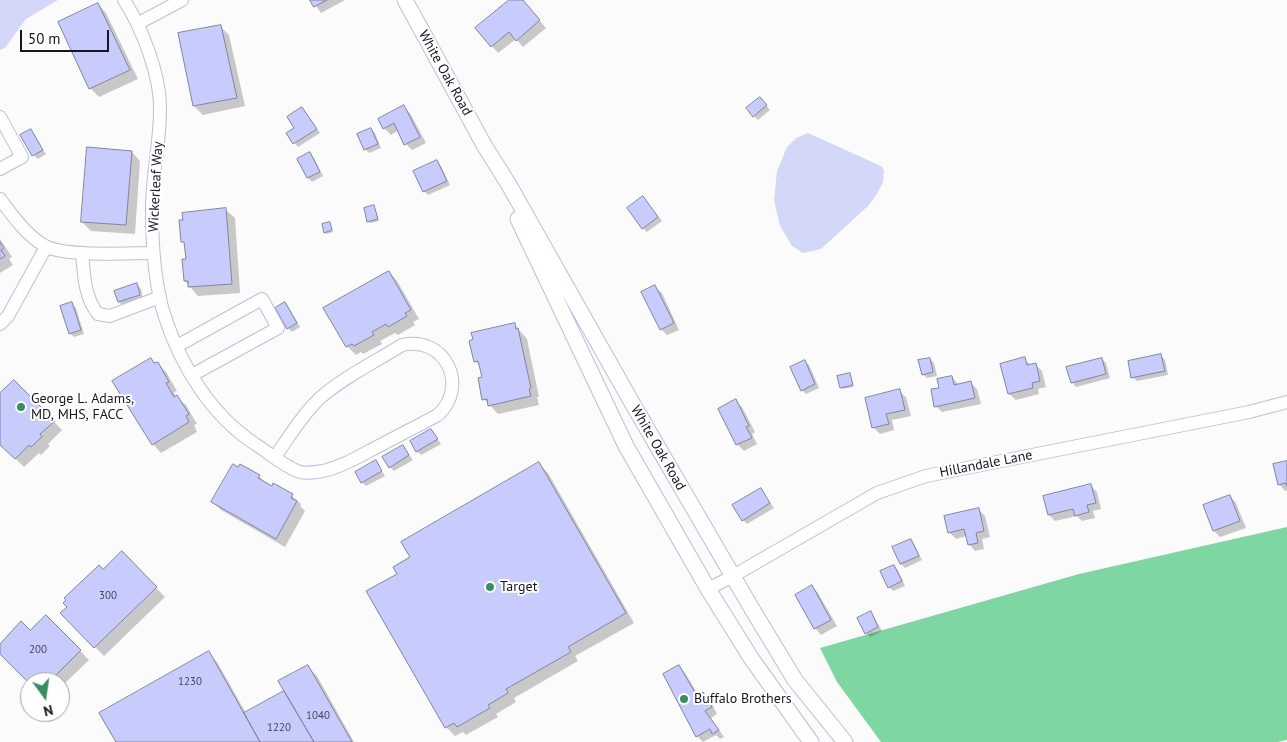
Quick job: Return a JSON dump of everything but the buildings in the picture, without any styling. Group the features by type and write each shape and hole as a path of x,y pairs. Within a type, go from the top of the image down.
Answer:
{"street":[{"name":"Wickerleaf Way","path":"124,0 137,24 149,53 158,86 160,108 153,187 154,253 164,316 192,376 210,402 231,425 252,442 276,457 301,472 324,471 352,460 438,415 446,408 453,388 448,363 438,353 428,347 409,343 402,345 338,384 320,399 300,422 276,457"},
{"path":"137,24 167,4 182,0"},
{"name":"White Oak Road","path":"410,2 484,145 626,446 708,589 752,658 811,742"},
{"path":"0,117 22,157 0,169"},
{"name":"White Oak Road","path":"484,145 509,185 631,402 794,680 845,742"},
{"path":"0,199 26,231 46,247 82,252 154,253"},
{"path":"0,324 13,309 46,247"},
{"path":"82,252 86,288 91,306 98,314 110,316 160,297"},
{"path":"177,346 262,299 278,328 192,376"},
{"name":"Hillandale Lane","path":"708,589 877,493 898,485 926,476 1241,413 1287,402"}],"green space":[{"path":"1287,527 1287,740 1277,742 881,742 837,682 820,648 1079,574"}],"water":[{"path":"0,0 58,0 26,19 5,48 0,50"},
{"path":"808,133 881,166 884,170 883,182 868,206 821,249 803,253 792,246 780,226 774,200 777,171 787,147 796,138"}],"place":[{"name":"George L. Adams, MD, MHS, FACC","path":"21,407"},
{"name":"Target","path":"490,587"},
{"name":"Buffalo Brothers","path":"684,699"}]}
